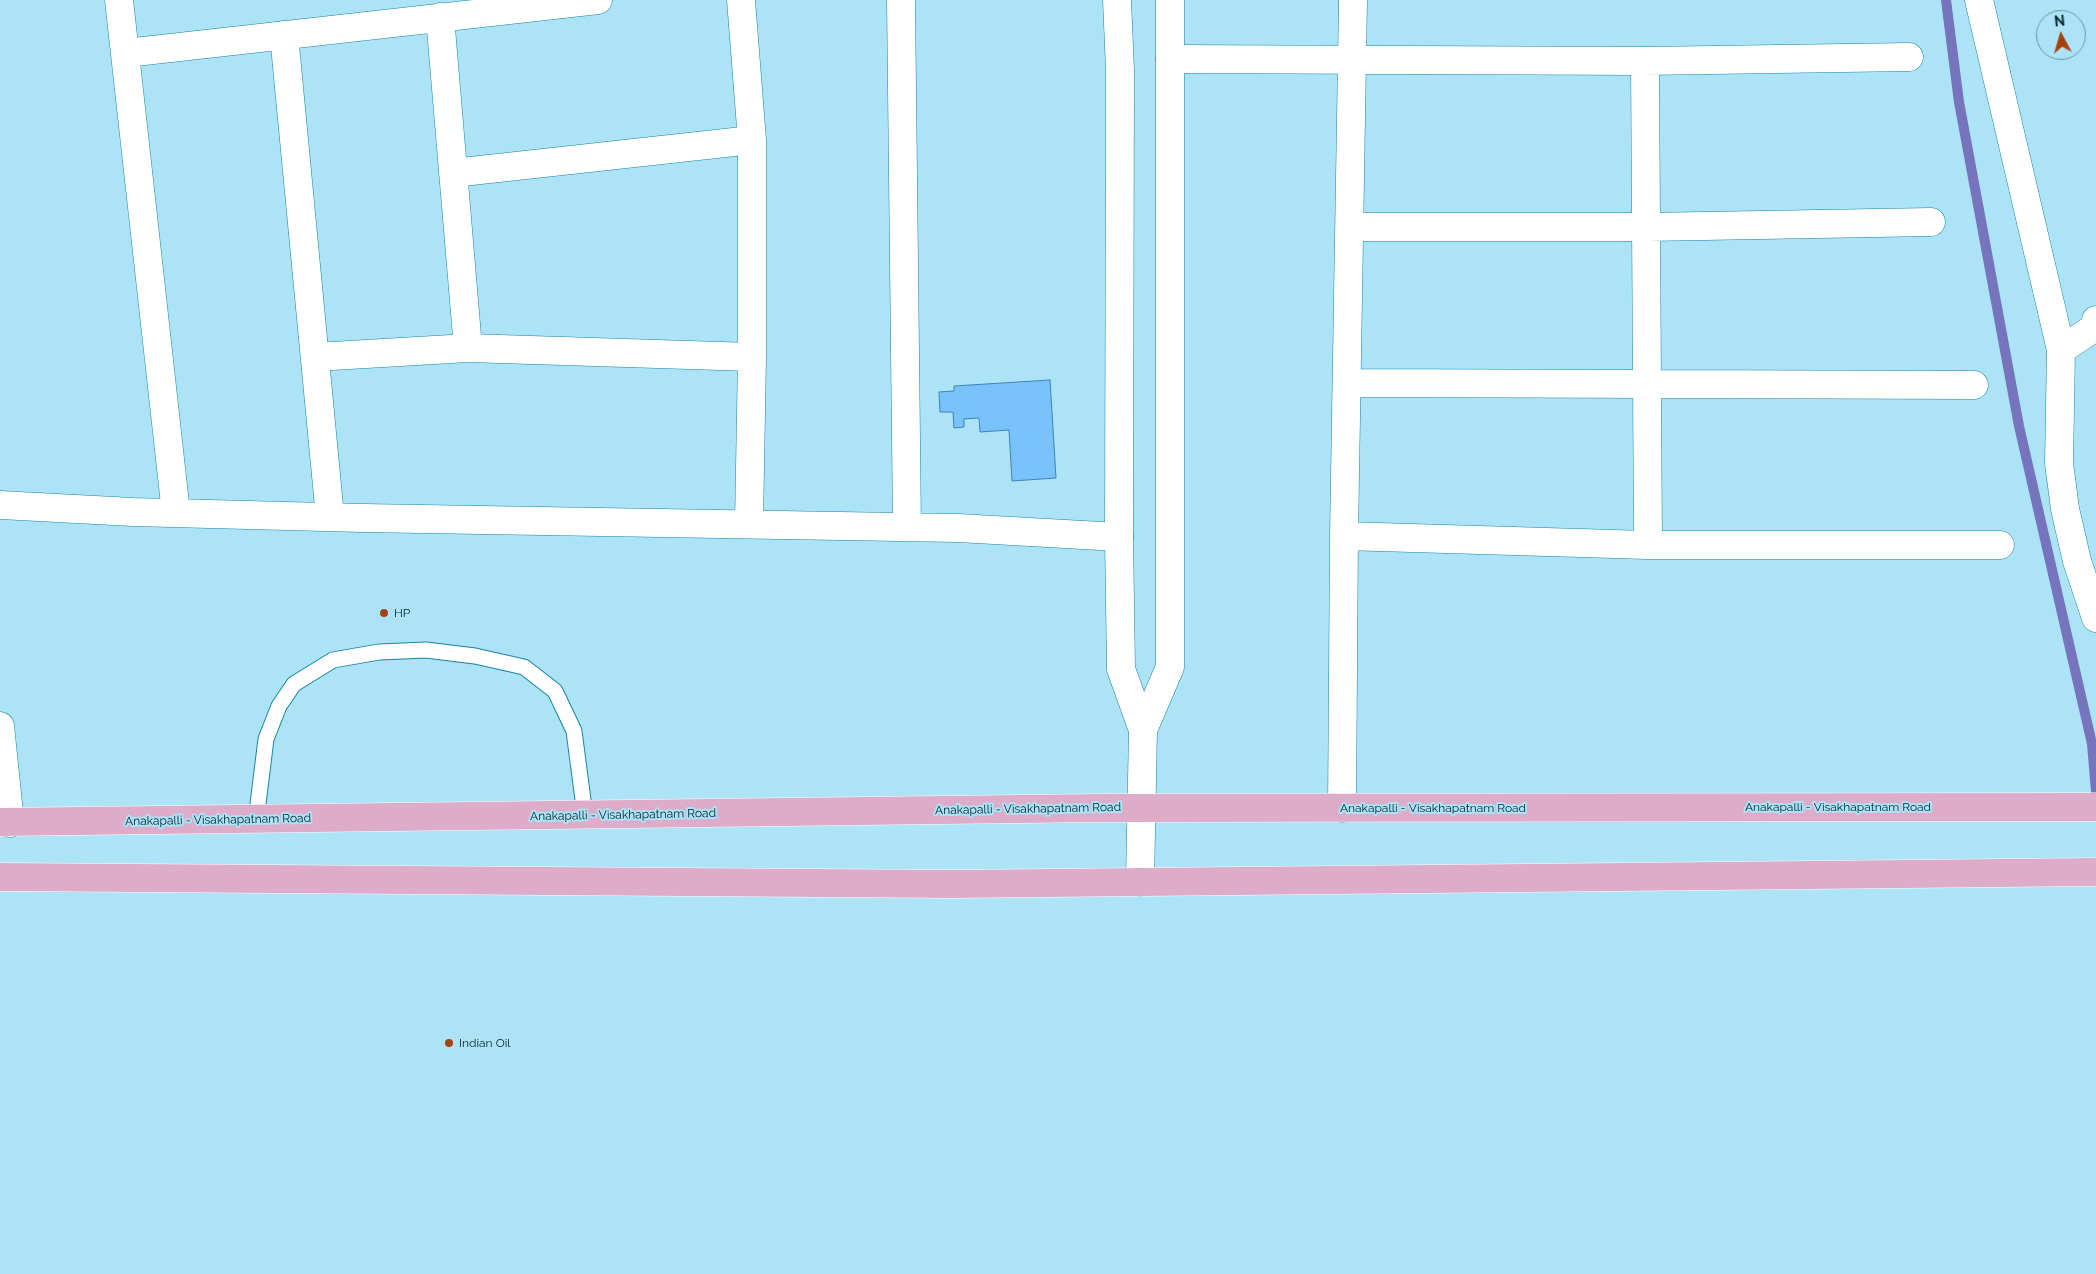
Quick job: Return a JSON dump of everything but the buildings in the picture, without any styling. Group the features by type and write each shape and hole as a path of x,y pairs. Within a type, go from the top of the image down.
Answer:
{"main road":[{"name":"Anakapalli - Visakhapatnam Road","path":"5,822 1142,808 2096,807"},
{"path":"0,877 943,884 2096,872"}],"street":[{"path":"119,0 176,513"},
{"path":"126,53 598,0"},
{"path":"741,0 752,140 752,357 749,524"},
{"path":"901,0 907,527"},
{"path":"1117,0 1120,305 1118,537 1121,668 1143,730 1140,882"},
{"path":"1143,730 1170,667 1170,0"},
{"path":"1342,808 1344,536 1353,0"},
{"path":"1979,0 2061,350 2059,464 2077,561 2096,618"},
{"path":"440,18 468,348"},
{"path":"284,35 330,517"},
{"path":"1170,60 1645,61 1909,57"},
{"path":"1645,61 1648,545"},
{"path":"453,173 752,140"},
{"path":"1350,227 1647,227 1931,222"},
{"path":"2061,350 2095,326"},
{"path":"315,357 468,348 752,357"},
{"path":"1347,383 1974,385"},
{"path":"0,506 330,517 907,527 1118,537"},
{"path":"1344,536 1648,545 2000,546"},
{"path":"0,726 5,822"}],"lane":[{"path":"256,820 266,739 279,706 294,684 333,660 379,652 426,650 475,656 524,667 555,691 574,731 585,815"}],"waterway":[{"path":"1946,0 1959,102 2019,426 2092,744 2096,791"}],"place":[{"name":"HP","path":"384,613"},
{"name":"Indian Oil","path":"449,1043"}]}
